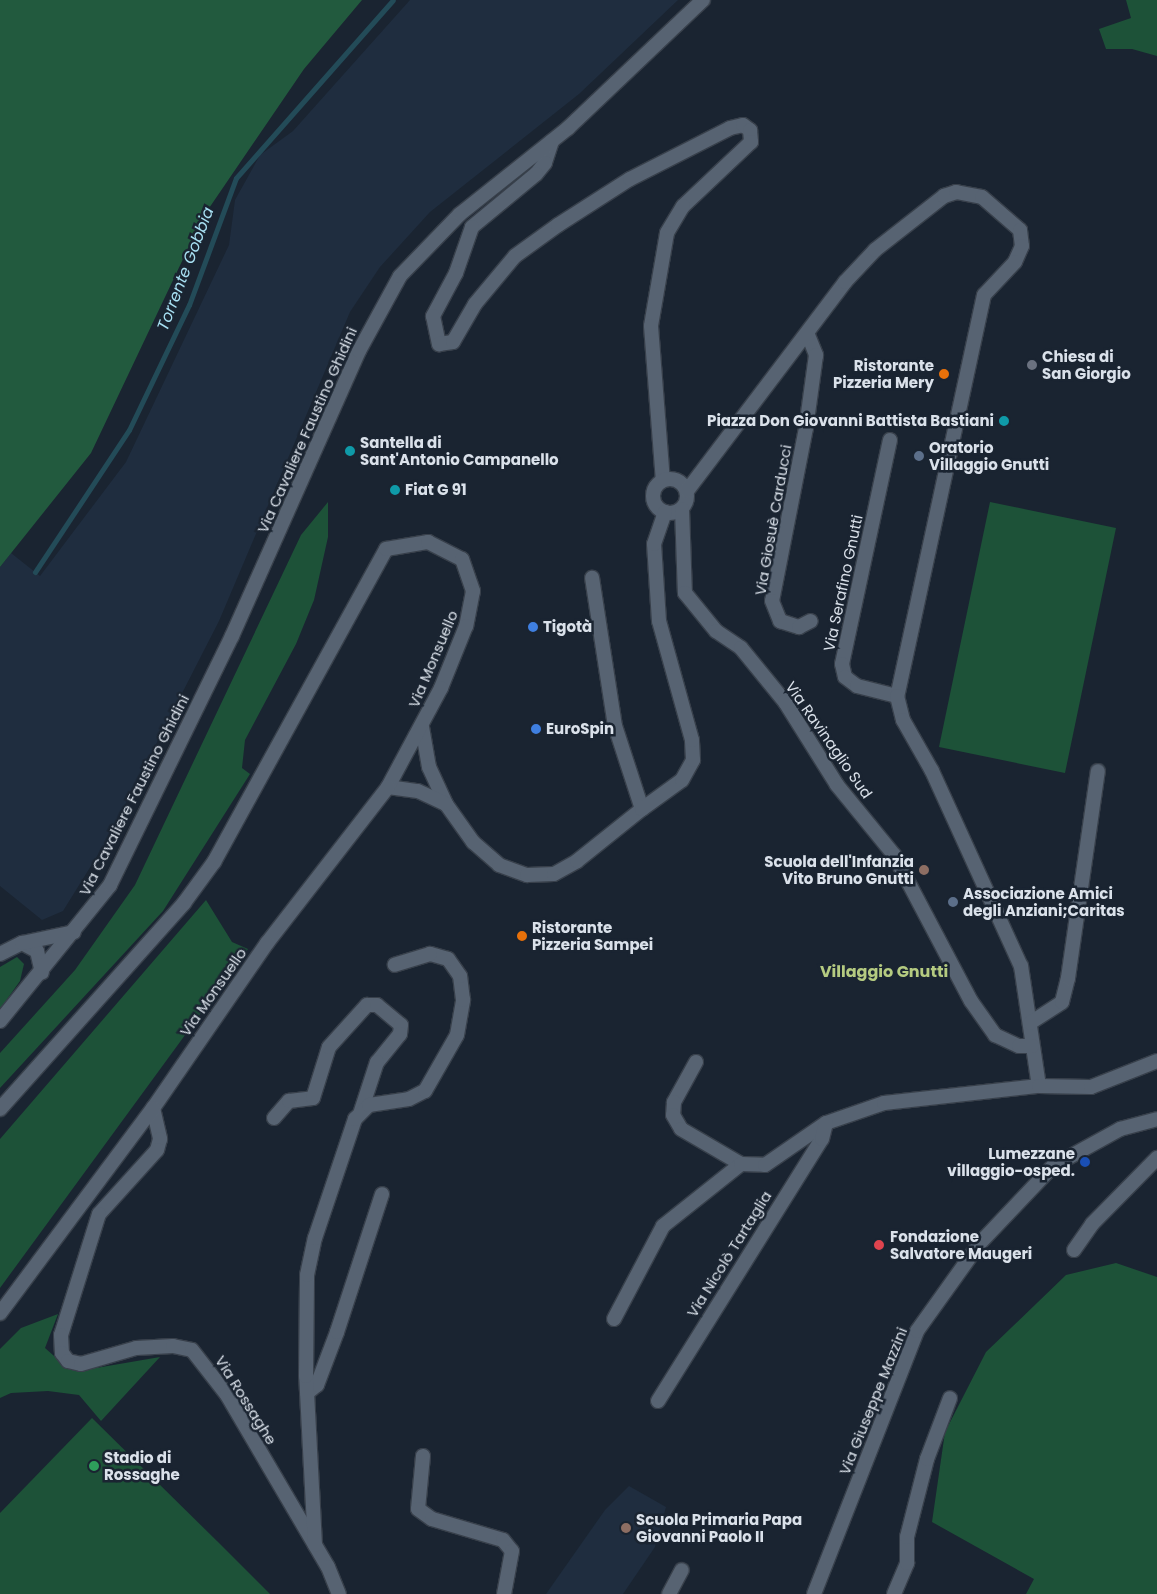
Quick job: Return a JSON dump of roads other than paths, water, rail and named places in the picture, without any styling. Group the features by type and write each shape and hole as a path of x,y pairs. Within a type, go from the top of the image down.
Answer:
{"street":[{"name":"Via Cavaliere Faustino Ghidini","path":"42,972 110,885 268,558 359,350 400,276 420,250 460,214 552,141 703,0"},
{"path":"552,141 545,163 536,174 472,227 456,273 433,316 439,344 453,342 475,304 515,256 531,244 630,179 743,125 750,130 751,142 675,216 653,296 651,326 663,480 653,494 656,505 664,512"},
{"path":"664,512 682,509 687,491 875,250 944,196 968,191 982,197 1020,230 1022,246 1015,262 984,295 897,696 903,720 932,771 1021,966 1039,1086"},
{"name":"Via Giosuè Carducci","path":"808,334 814,342 815,364 772,600 780,621 799,627 811,621"},
{"name":"Via Serafino Gnutti","path":"890,440 842,664 845,678 857,686 897,696"},
{"path":"663,480 675,480 687,491"},
{"name":"Via Ravinaglio Sud","path":"682,509 685,593 716,631 741,648 785,702 837,785 894,855 971,1001 995,1035 1020,1046 1032,1046"},
{"path":"422,727 429,767 446,804 473,842 499,865 527,875 554,874 577,861 682,780 693,760 692,740 660,621 654,544 664,512"},
{"name":"Via Monsuello","path":"0,1109 184,903 214,862 296,717 372,569 386,549 408,542 428,542 462,559 473,591 466,626 422,727 388,787 267,943 153,1108 0,1312"},
{"path":"592,578 615,726 642,809"},
{"path":"1030,1023 1062,1002 1068,978 1098,771"},
{"path":"388,787 418,791 446,804"},
{"path":"0,954 22,943 75,932"},
{"path":"0,1029 42,972 37,951 22,943"},
{"path":"361,1111 425,1091 457,1035 460,976 448,959 430,954 395,965"},
{"path":"0,1021 23,997"},
{"path":"274,1118 289,1101 313,1098 329,1047 368,1005 376,1005 401,1025 400,1034 378,1062 315,1238 307,1274 307,1393 315,1545"},
{"name":"Via Nicolò Tartaglia","path":"696,1062 674,1102 673,1115 681,1130 741,1164 765,1165 826,1123 919,1096 1039,1086 1091,1087 1157,1061"},
{"name":"Via Rossaghe","path":"153,1108 160,1139 158,1150 100,1214 61,1335 62,1353 68,1361 81,1364 136,1348 192,1350 226,1395 315,1545 339,1594"},
{"name":"Via Giuseppe Mazzini","path":"814,1594 917,1331 980,1243 1053,1166 1120,1129 1157,1119"},
{"name":"Via Nicolò Tartaglia","path":"658,1401 822,1139 826,1123"},
{"path":"1074,1250 1092,1224 1157,1158"},
{"path":"614,1319 663,1226 741,1164"},
{"path":"307,1393 317,1385 337,1332 382,1194"},
{"path":"894,1594 907,1563 907,1537 927,1459 950,1398"},
{"path":"423,1456 418,1509 432,1520 503,1540 512,1551 504,1594"},
{"path":"669,1594 682,1570"}],"waterway":[{"name":"Torrente Gobbia","path":"35,572 129,430 189,305 236,178 393,0"}],"place":[{"name":"Chiesa di San Giorgio","path":"1032,365"},
{"name":"Ristorante Pizzeria Mery","path":"944,374"},
{"name":"Piazza Don Giovanni Battista Bastiani","path":"1004,421"},
{"name":"Santella di Sant'Antonio Campanello","path":"350,451"},
{"name":"Oratorio Villaggio Gnutti","path":"919,456"},
{"name":"Fiat G 91","path":"395,490"},
{"name":"Tigotà","path":"533,627"},
{"name":"EuroSpin","path":"536,729"},
{"name":"Scuola dell'Infanzia Vito Bruno Gnutti","path":"924,870"},
{"name":"Associazione Amici degli Anziani;Caritas","path":"953,902"},
{"name":"Ristorante Pizzeria Sampei","path":"522,936"},
{"name":"Lumezzane villaggio-osped.","path":"1085,1162"},
{"name":"Fondazione Salvatore Maugeri","path":"879,1245"},
{"name":"Stadio di Rossaghe","path":"94,1466"},
{"name":"Scuola Primaria Papa Giovanni Paolo II","path":"626,1528"}],"district":[{"name":"Villaggio Gnutti","path":"884,972"}]}
